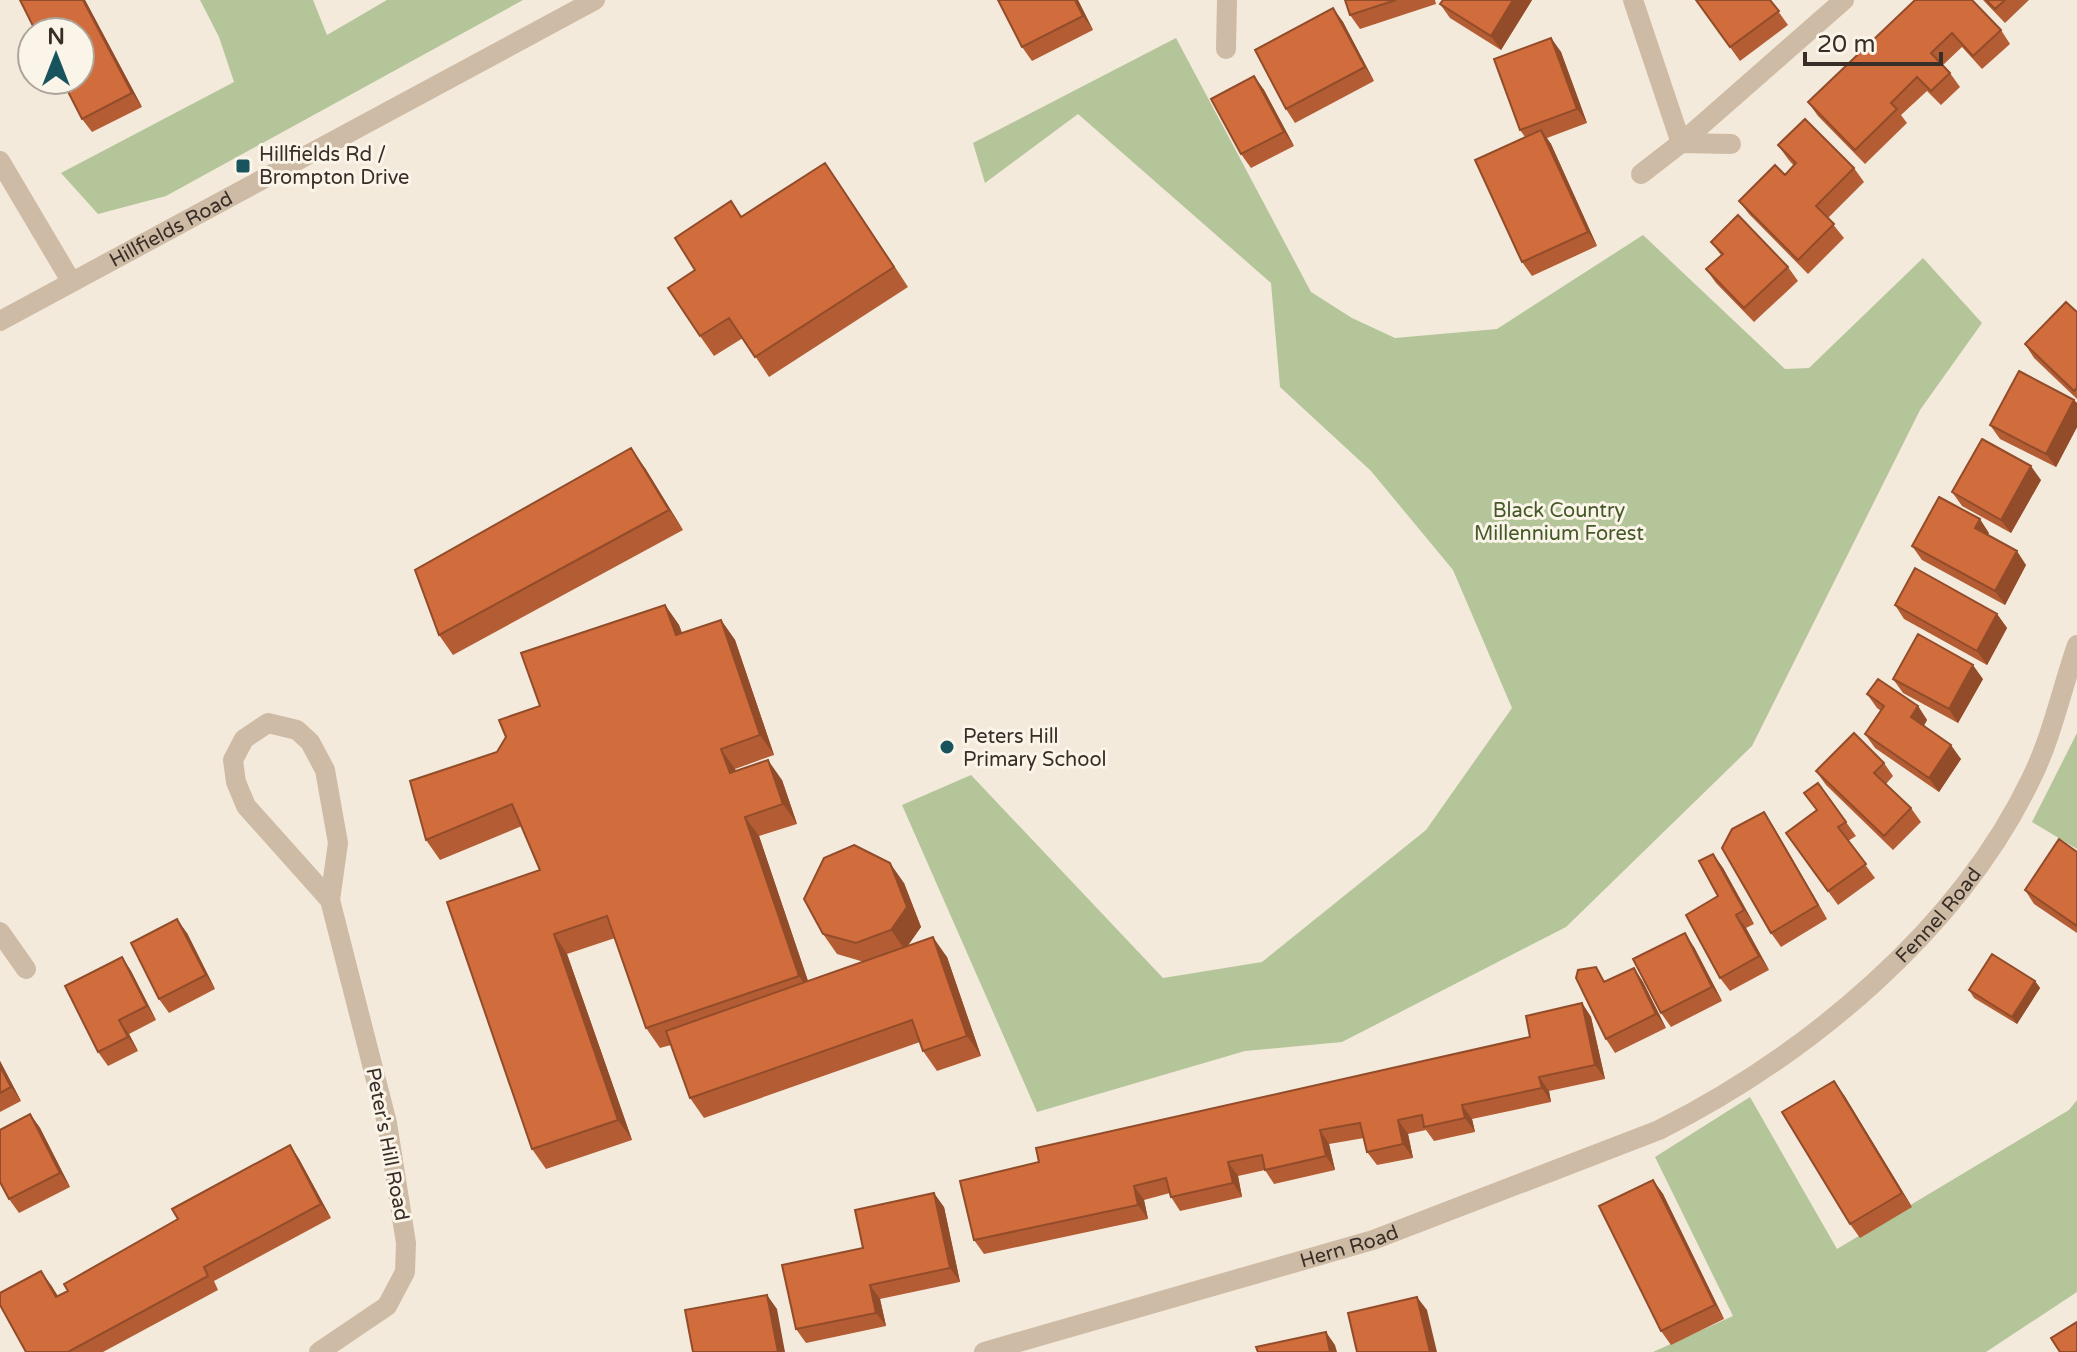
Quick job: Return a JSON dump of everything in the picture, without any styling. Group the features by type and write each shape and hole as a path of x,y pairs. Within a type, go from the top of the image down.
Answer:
{"street":[{"name":"Hillfields Road","path":"0,321 595,0"},
{"path":"1226,49 1227,0"},
{"path":"1633,0 1681,143"},
{"path":"1641,174 1681,143 1844,0"},
{"path":"1681,143 1731,144"},
{"path":"0,161 71,281"},
{"name":"Fennel Road","path":"1701,1109 1820,1027 1886,973 1974,877 2033,776 2077,645"},
{"name":"Peter's Hill Road","path":"319,1352 387,1306 405,1272 406,1243 387,1123 330,900 338,843 325,770 310,742 297,730 268,723 244,739 233,760 236,782 246,806 330,900"},
{"path":"0,932 26,969"},
{"name":"Hern Road","path":"984,1352 1373,1240 1659,1130 1701,1109"}],"green space":[{"path":"200,0 313,0 327,35 387,0 523,0 166,196 98,214 61,173 234,82 219,37"},
{"name":"Black Country Millennium Forest","path":"1176,38 1311,292 1352,318 1395,338 1497,329 1643,235 1785,369 1809,368 1923,258 1982,323 1920,410 1752,746 1566,927 1342,1042 1245,1051 1037,1112 902,805 971,775 1163,978 1262,962 1426,830 1512,708 1453,570 1371,471 1280,387 1271,283 1078,114 985,183 973,143"},
{"path":"2077,733 2077,849 2032,822"},
{"path":"1750,1097 1837,1249 2069,1110 2077,1100 2077,1292 1986,1352 1653,1352 1733,1316 1655,1157"}],"building":[{"path":"20,0 83,0 91,16 28,16"},
{"path":"998,0 1075,0 1083,16 1022,47"},
{"path":"1345,0 1396,0 1350,15"},
{"path":"1443,0 1513,0 1491,36 1440,4"},
{"path":"1696,0 1770,0 1779,11 1730,47"},
{"path":"1915,0 1972,0 2001,30 1973,56 1952,33 1931,53 1950,73 1931,91 1917,77 1891,103 1897,109 1855,150 1808,102"},
{"path":"1986,0 2005,0 1995,9"},
{"path":"1333,8 1365,67 1286,109 1255,50"},
{"path":"96,25 132,93 82,119 70,96 96,96"},
{"path":"1551,38 1577,109 1520,130 1494,59"},
{"path":"1254,76 1284,132 1241,154 1211,99"},
{"path":"1805,119 1854,168 1816,206 1834,224 1798,260 1739,201 1775,165 1785,175 1796,163 1778,145"},
{"path":"1541,130 1588,232 1522,262 1475,160"},
{"path":"825,163 894,267 755,357 729,318 700,336 668,288 695,270 675,238 731,201 741,217"},
{"path":"1738,215 1788,267 1744,308 1706,269 1723,254 1711,242"},
{"path":"2066,302 2077,312 2077,388 2074,391 2025,344"},
{"path":"2019,371 2074,400 2046,454 1990,425"},
{"path":"1982,439 2031,466 2001,520 1952,492"},
{"path":"631,448 669,510 439,635 415,570"},
{"path":"1939,497 1980,519 1975,528 2017,551 1995,591 1912,546"},
{"path":"1915,568 1997,614 1977,651 1895,605"},
{"path":"665,605 676,635 721,620 760,735 721,749 730,773 768,760 783,804 745,817 799,976 646,1028 607,916 554,934 618,1120 532,1149 447,902 540,870 512,804 426,840 410,781 497,752 506,737 499,720 540,706 521,653"},
{"path":"1918,634 1973,665 1949,709 1893,679"},
{"path":"1878,679 1918,706 1911,717 1951,745 1929,778 1865,734 1884,706 1867,694"},
{"path":"1854,733 1884,763 1874,773 1911,808 1884,836 1816,771"},
{"path":"1818,783 1846,822 1838,827 1866,864 1828,891 1786,833 1817,810 1804,793"},
{"path":"1764,812 1818,905 1771,933 1722,848 1732,829"},
{"path":"2059,839 2077,852 2077,926 2025,890"},
{"path":"854,845 890,863 907,907 891,930 856,943 823,934 804,899 824,858"},
{"path":"1713,854 1744,910 1736,915 1759,956 1720,978 1686,915 1718,896 1699,861"},
{"path":"177,919 206,975 159,999 131,943"},
{"path":"1685,933 1712,987 1661,1013 1633,959"},
{"path":"933,937 967,1036 923,1051 912,1020 690,1098 666,1031"},
{"path":"1992,954 2035,981 2012,1017 1969,990"},
{"path":"122,957 147,1006 119,1020 128,1037 98,1052 65,986"},
{"path":"1596,967 1604,982 1634,968 1656,1014 1606,1039 1576,978 1578,970"},
{"path":"1582,1003 1595,1065 1539,1077 1542,1088 1462,1105 1465,1118 1424,1127 1422,1115 1398,1120 1403,1144 1367,1152 1360,1123 1320,1130 1326,1156 1265,1170 1262,1155 1228,1162 1233,1183 1171,1197 1166,1178 1134,1186 1138,1205 974,1240 960,1181 1039,1162 1036,1148 1530,1037 1526,1016"},
{"path":"0,1066 11,1087 0,1093"},
{"path":"1834,1081 1902,1193 1850,1224 1782,1112"},
{"path":"30,1114 60,1173 9,1199 0,1182 0,1130"},
{"path":"290,1145 321,1204 204,1267 208,1276 68,1352 26,1352 0,1305 0,1293 41,1271 56,1297 68,1291 64,1284 178,1219 172,1209"},
{"path":"1653,1180 1715,1305 1661,1331 1599,1206"},
{"path":"934,1193 950,1268 870,1285 876,1313 796,1329 782,1265 863,1248 855,1210"},
{"path":"767,1295 778,1352 693,1352 685,1310"},
{"path":"1417,1297 1430,1352 1357,1352 1348,1313"},
{"path":"2077,1322 2077,1352 2060,1352 2051,1338"},
{"path":"1326,1332 1330,1352 1258,1352 1256,1347"}],"place":[{"name":"Hillfields Rd / Brompton Drive","path":"243,166"},
{"name":"Peters Hill Primary School","path":"947,747"}]}
